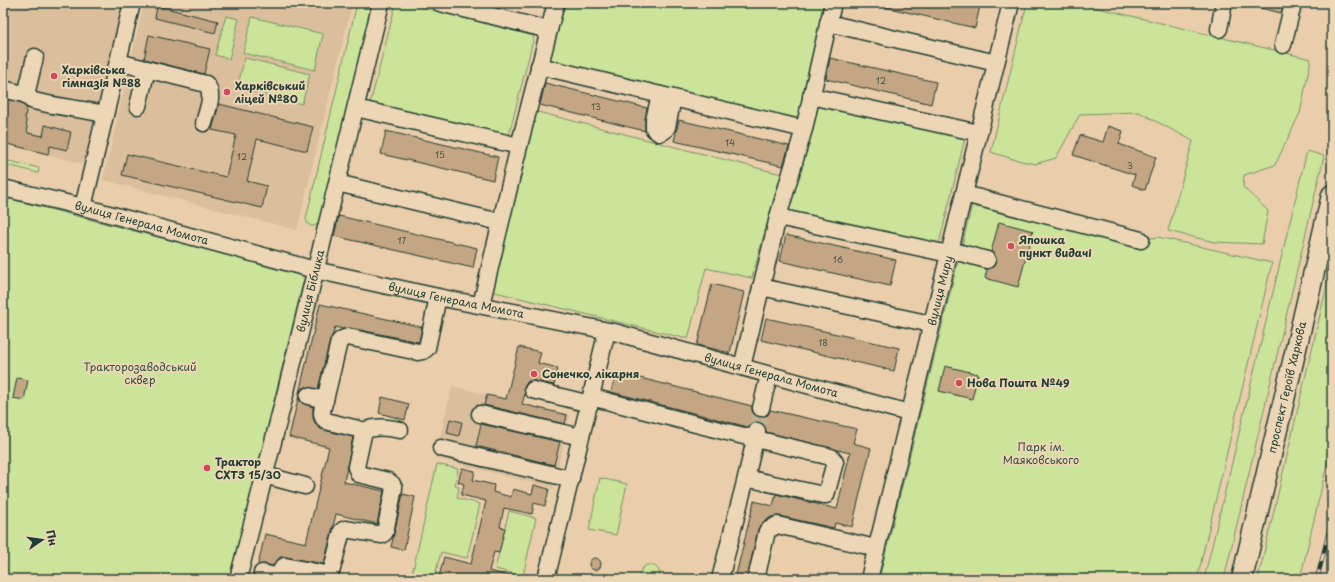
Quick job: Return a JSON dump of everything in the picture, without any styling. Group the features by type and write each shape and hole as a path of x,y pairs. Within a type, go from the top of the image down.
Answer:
{"main road":[{"name":"проспект Героїв Харкова","path":"1242,579 1332,195"}],"street":[{"path":"83,207 132,3"},
{"name":"вулиця Біблика","path":"249,573 264,475 298,394 316,270 381,3"},
{"path":"440,3 549,30"},
{"path":"481,305 518,146 556,3"},
{"path":"742,367 778,217 804,129 833,3"},
{"name":"вулиця Миру","path":"869,579 1011,3"},
{"path":"1219,29 1224,3"},
{"path":"1283,45 1292,8"},
{"path":"828,22 996,63"},
{"path":"26,95 35,57"},
{"path":"118,62 206,84 209,87 211,94 204,122"},
{"path":"539,66 804,129"},
{"path":"138,106 147,69"},
{"path":"3,89 28,95 31,100 34,101 64,108 78,108 105,114"},
{"path":"811,96 979,133"},
{"path":"356,108 518,146"},
{"path":"337,183 500,222"},
{"name":"вулиця Генерала Момота","path":"3,188 83,207 316,270 438,297 607,331 909,413"},
{"path":"964,194 1141,240"},
{"path":"778,217 986,260"},
{"path":"761,287 932,324"},
{"path":"400,430 382,426 362,431 323,419 322,415 325,400 339,342 348,337 418,352 423,351 427,348 438,297"},
{"path":"546,579 607,331"},
{"path":"761,408 769,375"},
{"path":"533,390 756,435 831,457 835,462 826,495 746,478"},
{"path":"298,394 325,400"},
{"path":"480,414 582,437"},
{"path":"249,573 280,578 282,568 285,566 331,574 342,532 345,529 378,535 382,535 385,532 394,488 388,481 360,474 357,471 356,467 363,435 362,431"},
{"path":"720,579 756,435"},
{"path":"441,448 571,479"},
{"path":"264,475 305,486"},
{"path":"756,579 767,531 777,526 876,548"}],"shaded area":[{"name":"Харківська гімназія №88","path":"3,3 102,3 122,8 84,164 3,144"},
{"name":"Харківський ліцей №80","path":"144,3 352,4 297,230 103,180"},
{"path":"452,386 570,416 553,488 435,458"}],"green space":[{"path":"357,3 372,3 319,222 315,226 311,226 308,224 306,219"},
{"path":"396,3 405,3 534,36 508,139 370,104"},
{"path":"556,3 833,3 812,96 967,130 937,252 778,217 804,129 539,66"},
{"path":"1027,3 1077,3 1311,59 1300,113 1275,165 1244,175 1243,187 1268,211 1262,244 1214,242 1168,231 1193,141 1139,112 1080,114 1056,158 1035,164 991,152"},
{"path":"226,16 239,19 229,59 215,55"},
{"path":"252,17 323,34 315,70 243,53"},
{"path":"245,58 310,74 302,104 237,88"},
{"path":"534,111 781,174 752,278 706,268 688,339 491,291"},
{"path":"1307,151 1324,156 1224,579 1204,579"},
{"path":"5,160 39,168 38,173 4,164"},
{"name":"Тракторозаводський сквер","path":"3,197 305,275 230,579 3,579"},
{"name":"Парк ім. Маяковського","path":"974,197 1140,240 1158,237 1272,263 1197,579 879,579"},
{"path":"1332,264 1332,443 1300,579 1258,579"},
{"path":"437,464 458,469 455,486 459,487 457,498 480,504 467,558 441,552 434,579 411,579"},
{"path":"600,478 627,484 616,535 589,530"},
{"path":"509,511 536,518 523,576 495,569"},
{"path":"647,565 653,566 659,570 660,579 640,579 641,570"}],"building":[{"path":"885,3 965,3 980,6 975,28 885,7"},
{"path":"1252,3 1284,3 1281,13 1252,6"},
{"path":"157,6 218,21 215,33 155,18"},
{"path":"149,35 210,49 204,74 144,59"},
{"path":"830,58 936,82 931,104 826,79"},
{"path":"545,83 647,108 645,131 540,105"},
{"path":"6,99 22,103 27,108 25,116 28,133 43,136 45,125 71,132 67,150 50,146 48,154 3,143 3,110"},
{"path":"219,104 313,127 307,151 257,139 247,181 267,186 262,208 122,175 127,154 226,177 236,135 212,130"},
{"path":"679,120 789,146 783,166 674,141"},
{"path":"1108,126 1123,131 1119,144 1156,157 1145,190 1132,185 1135,175 1073,155 1080,135 1103,142"},
{"path":"386,131 498,157 493,180 381,154"},
{"path":"339,216 477,248 473,268 334,236"},
{"name":"Япошка пункт видачі","path":"999,222 1033,231 1018,287 985,278 987,269 993,267 996,262 996,257 991,252"},
{"path":"786,235 896,260 890,286 780,261"},
{"path":"712,284 744,292 730,353 697,345"},
{"path":"320,304 422,327 419,342 350,328 343,329 335,327 330,340 318,389 306,387 301,389 299,393"},
{"path":"766,318 899,348 894,371 761,340"},
{"path":"519,347 541,352 538,363 558,368 554,385 528,381 524,387 525,394 522,404 567,415 565,424 484,405 487,395 506,399"},
{"name":"Нова Пошта №49","path":"945,366 978,374 972,399 939,391"},
{"path":"616,372 752,406 754,415 759,417 768,415 770,410 857,429 853,443 871,448 852,527 835,523 834,528 779,516 771,517 762,523 758,529 747,579 735,579 754,501 773,506 776,494 837,509 850,453 766,432 764,424 760,422 754,422 748,427 611,392"},
{"path":"17,378 28,380 24,400 13,398"},
{"path":"299,395 299,399 302,403 313,407 313,418 319,428 353,437 344,482 384,491 377,524 336,514 324,564 280,557 273,566 264,564 258,565 265,534 306,543 329,447 289,437"},
{"path":"382,397 409,404 405,420 379,413"},
{"path":"450,419 462,422 459,436 447,433"},
{"path":"481,424 560,442 554,465 476,446"},
{"path":"462,468 475,471 473,480 494,485 493,492 511,497 513,489 532,494 534,485 549,489 545,506 534,503 532,514 504,508 500,527 505,528 499,553 494,552 489,571 509,576 509,579 449,579 439,577 444,557 471,564 486,501 461,495 464,484 458,482"},
{"path":"403,494 415,497 404,550 391,547"},
{"path":"595,558 599,560 601,564 599,568 595,570 591,568 589,564 591,560"}],"tunnel":[{"path":"757,431 761,408"}],"railway":[{"path":"1317,579 1332,520"}],"place":[{"name":"Харківська гімназія №88","path":"54,76"},
{"name":"Харківський ліцей №80","path":"227,92"},
{"name":"Япошка пункт видачі","path":"1011,246"},
{"name":"Сонечко, лікарня","path":"534,374"},
{"name":"Нова Пошта №49","path":"959,383"},
{"name":"Трактор СХТЗ 15/30","path":"207,468"}]}
